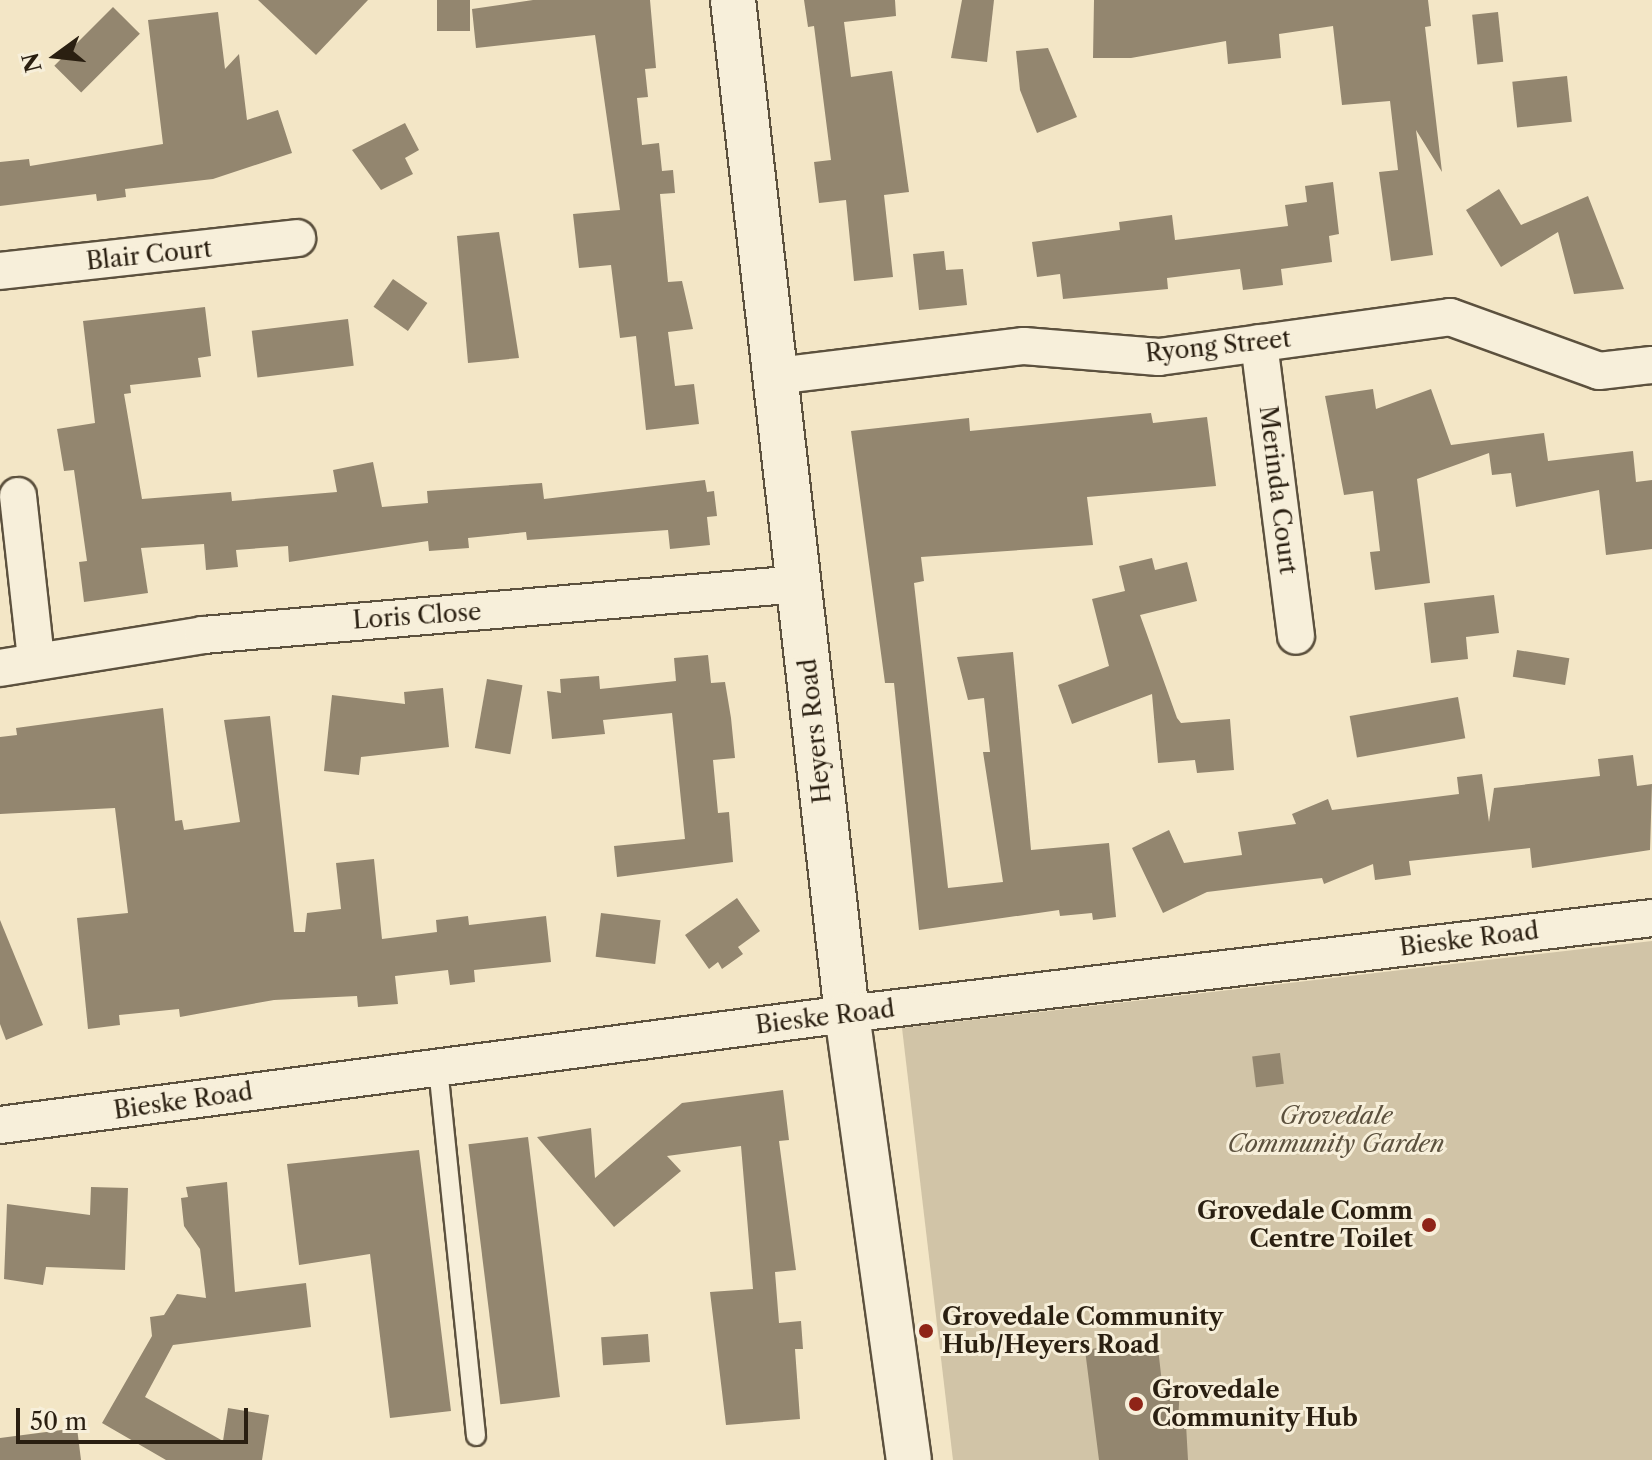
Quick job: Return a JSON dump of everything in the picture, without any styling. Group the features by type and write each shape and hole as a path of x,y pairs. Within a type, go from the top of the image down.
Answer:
{"street":[{"name":"Heyers Road","path":"733,0 847,1014 909,1460"},
{"name":"Blair Court","path":"0,271 297,238"},
{"name":"Ryong Street","path":"776,376 1024,346 1159,357 1450,317 1599,371 1652,365"},
{"name":"Merinda Court","path":"1259,343 1296,636"},
{"path":"18,496 36,660"},
{"name":"Loris Close","path":"0,668 217,634 799,584"},
{"name":"Bieske Road","path":"0,1125 847,1014 1652,918"}],"lane":[{"path":"438,1068 476,1436"}],"green space":[{"name":"Grovedale Community Garden","path":"1652,941 1652,1460 953,1460 902,1028"}],"building":[{"path":"258,0 368,0 316,55"},
{"path":"437,0 470,0 470,31 437,31"},
{"path":"533,0 650,0 656,68 645,69 648,97 637,98 642,145 659,143 662,171 673,170 675,193 660,194 668,282 682,281 693,329 668,332 675,386 694,384 699,424 646,430 636,336 620,338 611,265 579,268 573,214 620,210 595,35 476,48 472,9"},
{"path":"804,0 895,0 896,16 844,22 851,77 892,71 909,192 884,195 893,277 854,281 846,200 819,203 814,162 831,160 814,26 808,27"},
{"path":"962,0 994,0 987,62 951,58"},
{"path":"1094,0 1428,0 1431,26 1425,27 1442,172 1416,130 1433,255 1391,261 1379,172 1398,170 1390,101 1342,105 1333,26 1279,34 1281,58 1228,64 1226,41 1131,58 1093,58"},
{"path":"113,7 140,34 81,93 54,66"},
{"path":"218,12 225,69 239,54 247,120 278,110 292,153 213,179 125,189 126,197 97,201 96,194 0,206 0,162 29,159 30,166 163,144 148,20"},
{"path":"1498,12 1503,62 1477,64 1472,15"},
{"path":"1048,48 1077,117 1037,133 1020,90 1016,51"},
{"path":"1567,76 1572,122 1517,127 1512,82"},
{"path":"405,123 419,150 405,158 413,174 381,190 352,150"},
{"path":"1333,182 1339,234 1329,236 1332,262 1281,269 1283,285 1243,290 1240,269 1167,278 1168,289 1063,299 1060,274 1037,277 1032,242 1120,230 1119,222 1172,215 1175,240 1288,226 1285,205 1307,202 1305,186"},
{"path":"1499,189 1521,225 1588,196 1624,289 1574,294 1558,232 1501,267 1466,210"},
{"path":"499,232 519,358 468,363 457,236"},
{"path":"944,251 946,270 963,269 967,305 919,310 913,254"},
{"path":"393,279 427,303 408,331 373,307"},
{"path":"205,307 211,356 198,358 201,377 130,385 131,393 124,394 142,499 231,492 232,501 337,492 333,470 373,462 382,507 428,503 427,491 542,483 544,499 705,480 707,492 714,491 717,516 707,517 710,545 670,549 668,530 527,540 526,532 468,538 469,548 429,551 428,541 289,562 288,546 236,550 238,567 206,570 204,544 141,548 148,593 84,602 79,562 87,561 74,470 64,471 57,429 95,423 83,321"},
{"path":"348,319 354,366 257,377 252,331"},
{"path":"1373,389 1376,409 1431,389 1451,445 1544,433 1548,461 1633,451 1636,482 1652,480 1652,549 1606,555 1599,490 1516,507 1511,473 1492,475 1489,453 1417,479 1430,583 1375,590 1370,552 1380,551 1373,491 1344,495 1325,396"},
{"path":"1151,413 1153,423 1207,417 1216,486 1087,497 1093,545 921,557 924,581 914,583 948,888 1003,882 983,752 990,752 984,698 968,700 957,657 1013,652 1031,850 1109,843 1116,917 1093,920 1092,913 1060,916 1059,910 919,930 894,683 885,683 851,431 969,418 970,431"},
{"path":"1152,558 1155,570 1187,562 1197,601 1140,615 1177,718 1181,723 1230,719 1234,770 1197,773 1195,760 1158,763 1152,694 1072,724 1058,685 1109,666 1092,599 1125,591 1119,566"},
{"path":"1494,595 1499,633 1466,637 1468,659 1431,663 1424,603"},
{"path":"1517,650 1569,658 1565,685 1513,677"},
{"path":"708,655 711,683 725,682 731,718 735,758 713,760 718,813 729,812 733,862 617,877 614,846 685,839 672,713 603,720 605,734 552,739 547,691 561,693 560,679 599,676 600,689 676,681 674,658"},
{"path":"487,679 522,685 510,754 475,748"},
{"path":"443,688 449,747 361,757 359,775 324,771 332,695 405,704 404,692"},
{"path":"1458,697 1465,738 1357,757 1350,716"},
{"path":"163,708 175,821 182,820 184,830 240,822 224,720 270,716 294,932 305,932 307,913 341,909 336,863 374,859 382,939 437,932 436,920 468,916 469,925 546,916 551,962 474,970 475,982 450,985 448,970 395,976 398,1004 358,1007 357,996 274,1000 180,1017 179,1009 119,1015 120,1025 88,1029 77,918 128,913 115,808 0,814 0,737 17,735 16,728"},
{"path":"1633,755 1637,786 1652,784 1650,850 1532,868 1530,848 1409,861 1411,875 1375,880 1373,864 1324,884 1322,878 1207,892 1163,913 1132,848 1169,830 1184,863 1242,855 1238,832 1296,824 1292,814 1328,799 1332,810 1459,794 1457,777 1482,774 1489,822 1494,788 1600,776 1598,759"},
{"path":"737,898 760,931 738,947 743,954 722,969 718,962 709,969 685,935"},
{"path":"601,913 661,920 655,964 596,957"},
{"path":"0,920 43,1025 6,1040 0,1024"},
{"path":"1280,1053 1284,1084 1256,1087 1252,1056"},
{"path":"783,1090 789,1140 779,1141 796,1270 775,1272 779,1323 801,1321 803,1349 795,1349 800,1419 726,1425 710,1292 753,1289 741,1146 667,1156 681,1171 614,1227 537,1137 591,1128 595,1178 682,1103"},
{"path":"528,1137 560,1397 500,1404 468,1144"},
{"path":"419,1150 451,1411 390,1418 370,1254 299,1265 287,1164"},
{"path":"227,1182 235,1292 306,1283 311,1327 173,1345 145,1397 223,1441 228,1408 269,1415 262,1460 166,1460 102,1423 152,1336 150,1317 164,1315 177,1294 206,1298 200,1249 184,1226 181,1198 188,1197 186,1187"},
{"path":"91,1187 128,1188 125,1270 46,1267 43,1285 4,1279 7,1204 90,1215"},
{"path":"648,1334 650,1362 603,1365 601,1337"},
{"name":"Grovedale Community Hub","path":"1157,1339 1162,1383 1180,1384 1178,1424 1186,1424 1188,1460 1099,1460 1085,1350"},
{"path":"77,1428 81,1460 0,1460 0,1438"}],"place":[{"name":"Grovedale Comm Centre Toilet","path":"1429,1225"},
{"name":"Grovedale Community Hub/Heyers Road","path":"926,1331"},
{"name":"Grovedale Community Hub","path":"1136,1404"}]}
